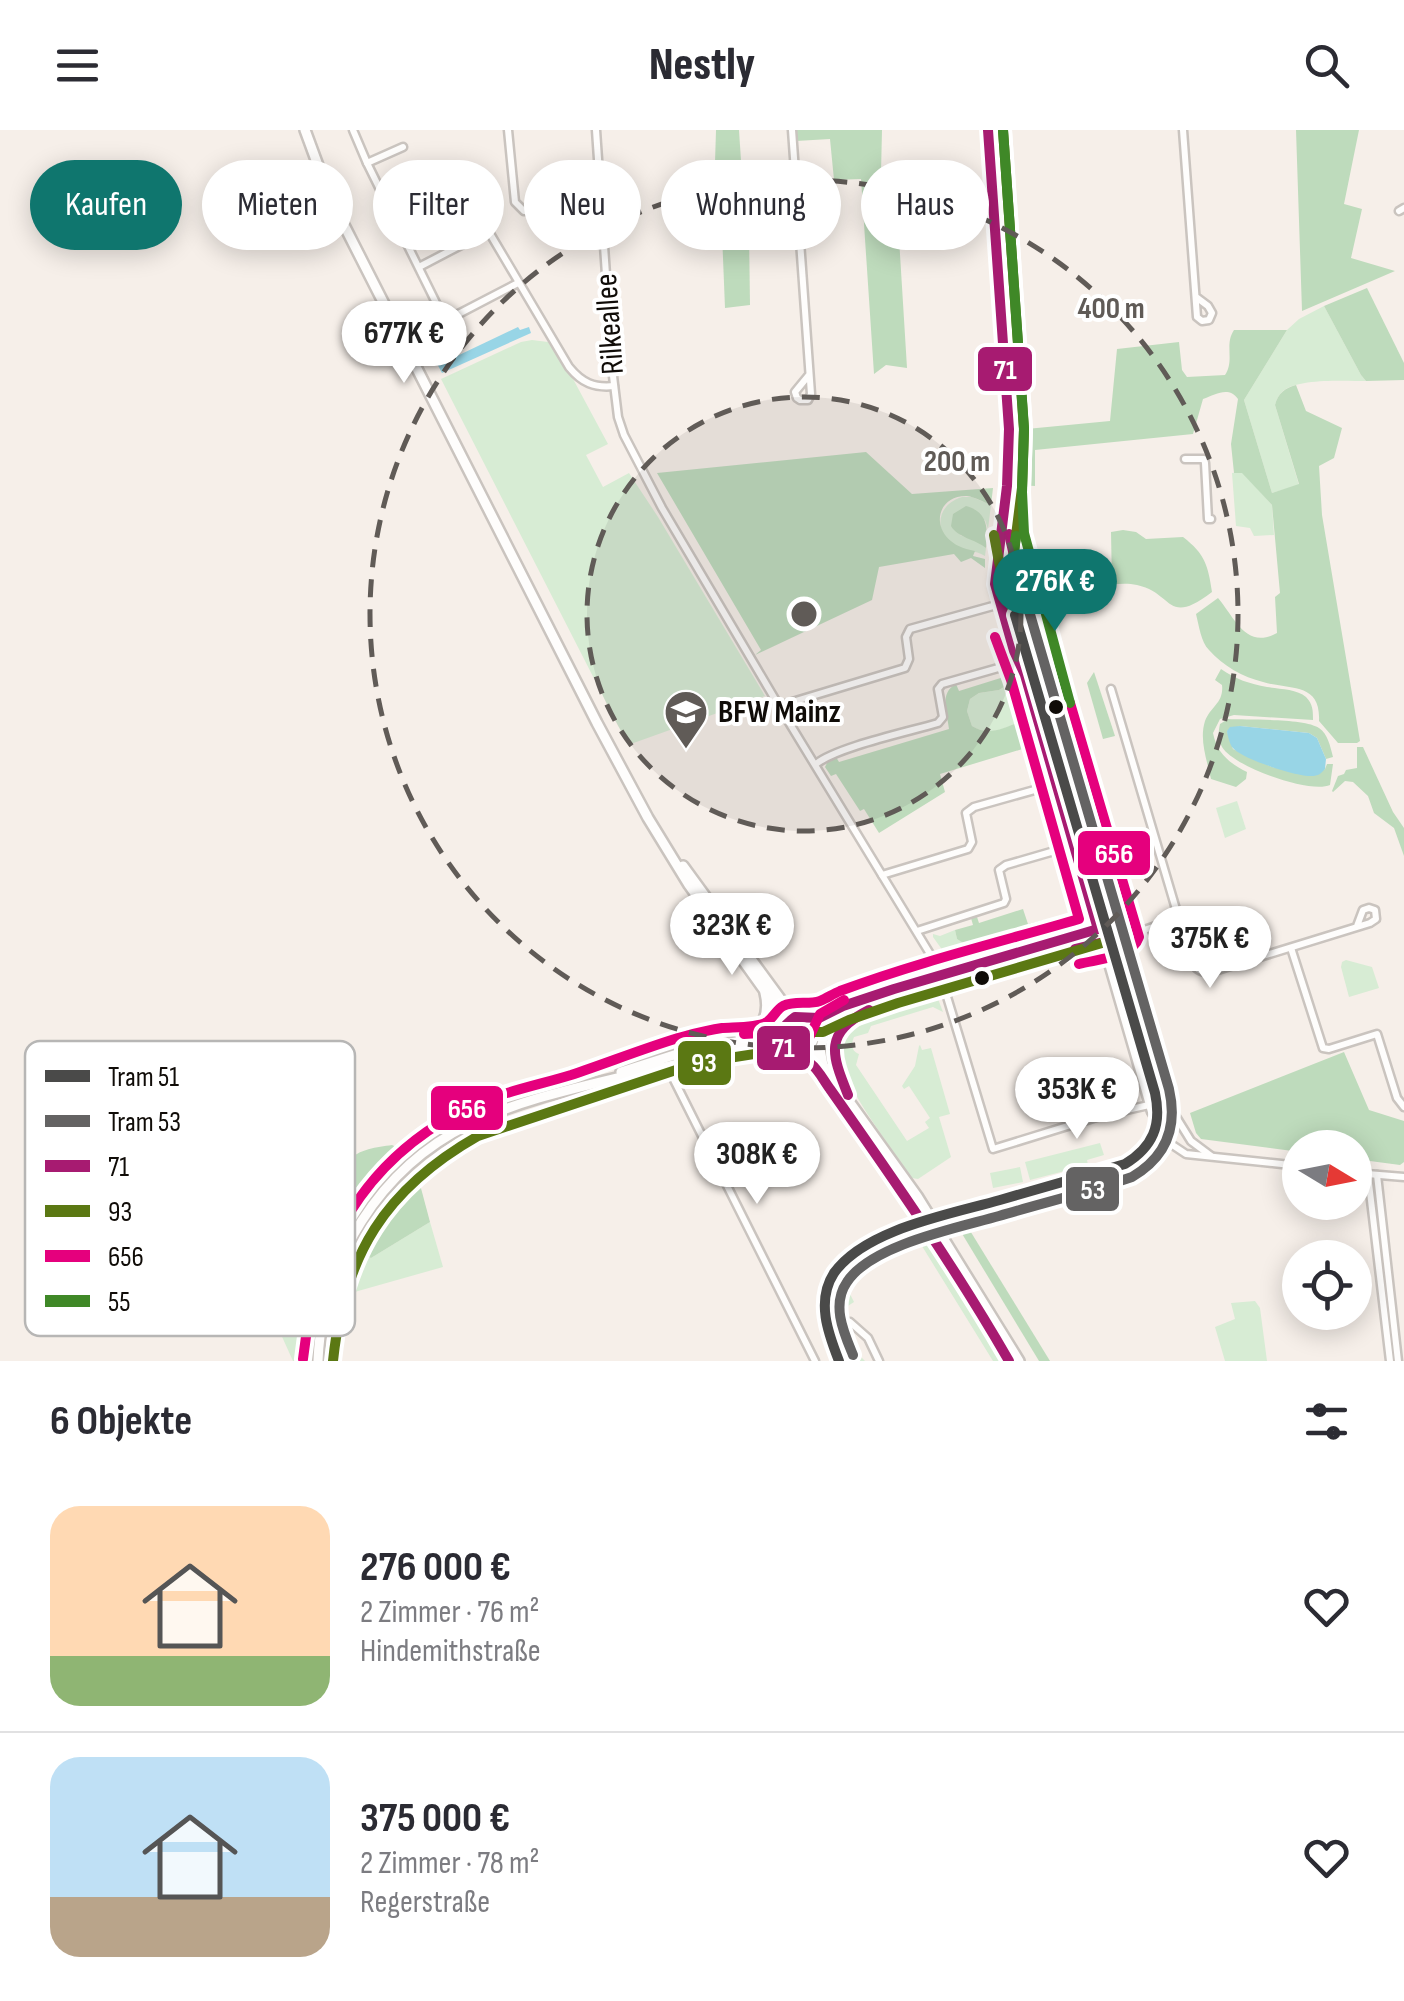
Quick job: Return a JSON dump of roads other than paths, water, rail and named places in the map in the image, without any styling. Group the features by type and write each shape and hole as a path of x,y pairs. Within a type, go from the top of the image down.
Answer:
{"main road":[{"path":"304,130 354,247 588,707 689,884 780,1012 780,1041 784,1050"},
{"path":"988,130 1009,429 995,584 1102,943"},
{"path":"813,1019 843,1006 1128,940 1017,571 1006,492"},
{"path":"996,573 1006,568 1017,571"},
{"path":"648,818 786,1007 813,1019 823,1034"},
{"path":"850,1101 835,1065 833,1044 844,1024 944,981 1120,923"},
{"path":"744,1040 766,1018 764,988"},
{"path":"877,1007 832,1022 823,1034 821,1061 936,1226 1019,1361"},
{"path":"586,1086 696,1048 770,1037 790,1018 799,1016"},
{"path":"355,1233 365,1215 401,1172 434,1145 506,1109 586,1086 753,1048 771,1046 804,1059 820,1049"},
{"path":"804,1059 852,1120 1009,1361"},
{"path":"318,1361 321,1336"}],"street":[{"path":"353,130 373,176"},
{"path":"508,130 515,202 524,210"},
{"name":"Rilkeallee","path":"596,130 598,160"},
{"path":"792,130 810,375"},
{"path":"1183,130 1196,297"},
{"path":"367,164 402,147"},
{"path":"411,250 456,341"},
{"path":"419,266 450,250"},
{"path":"499,250 569,368 579,379 598,386 614,386"},
{"name":"Rilkeallee","path":"604,250 620,426 662,508 944,981 994,1149 1149,1105"},
{"path":"445,321 518,283"},
{"path":"1185,459 1206,463 1211,519"},
{"path":"779,706 905,668 910,629 1000,604"},
{"path":"816,764 833,754 938,723 943,717 938,690 942,684 1019,662"},
{"path":"1111,689 1192,964 1211,972 1357,926"},
{"path":"882,875 968,849 972,842 966,813 974,807 1056,784"},
{"path":"917,931 1004,903 1000,870 1006,865 1074,845"},
{"path":"1179,918 1144,929 1128,940 1173,1112 1190,1141 1212,1157"},
{"path":"1120,923 1127,928 1144,929"},
{"path":"1102,943 1149,1105 1170,1144 1194,1156 1282,1164"},
{"path":"1291,948 1324,1048 1376,1034 1404,1108"},
{"path":"667,1066 815,1361"},
{"path":"1154,1119 1166,1123 1173,1112"},
{"path":"1373,1175 1404,1178"},
{"path":"1373,1175 1390,1361"},
{"path":"1373,1175 1398,1361"},
{"path":"850,1322 868,1338 879,1361"}],"water":[{"path":"518,327 529,327 531,333 442,373 434,358 454,350 457,356"},
{"path":"1240,726 1309,733 1317,738 1326,759 1325,769 1318,775 1303,775 1246,757 1232,747 1227,731"}],"tram line":[{"name":"53","path":"853,1355 839,1309 842,1291 859,1269 895,1248 939,1232 1132,1177 1161,1151 1170,1129 1169,1089 1029,611"},
{"name":"51","path":"839,1361 825,1306 834,1273 848,1258 866,1245 910,1225 1125,1164 1149,1143 1156,1125 1155,1093 1015,615"}],"place":[{"name":"BFW Mainz","path":"686,750"}]}
